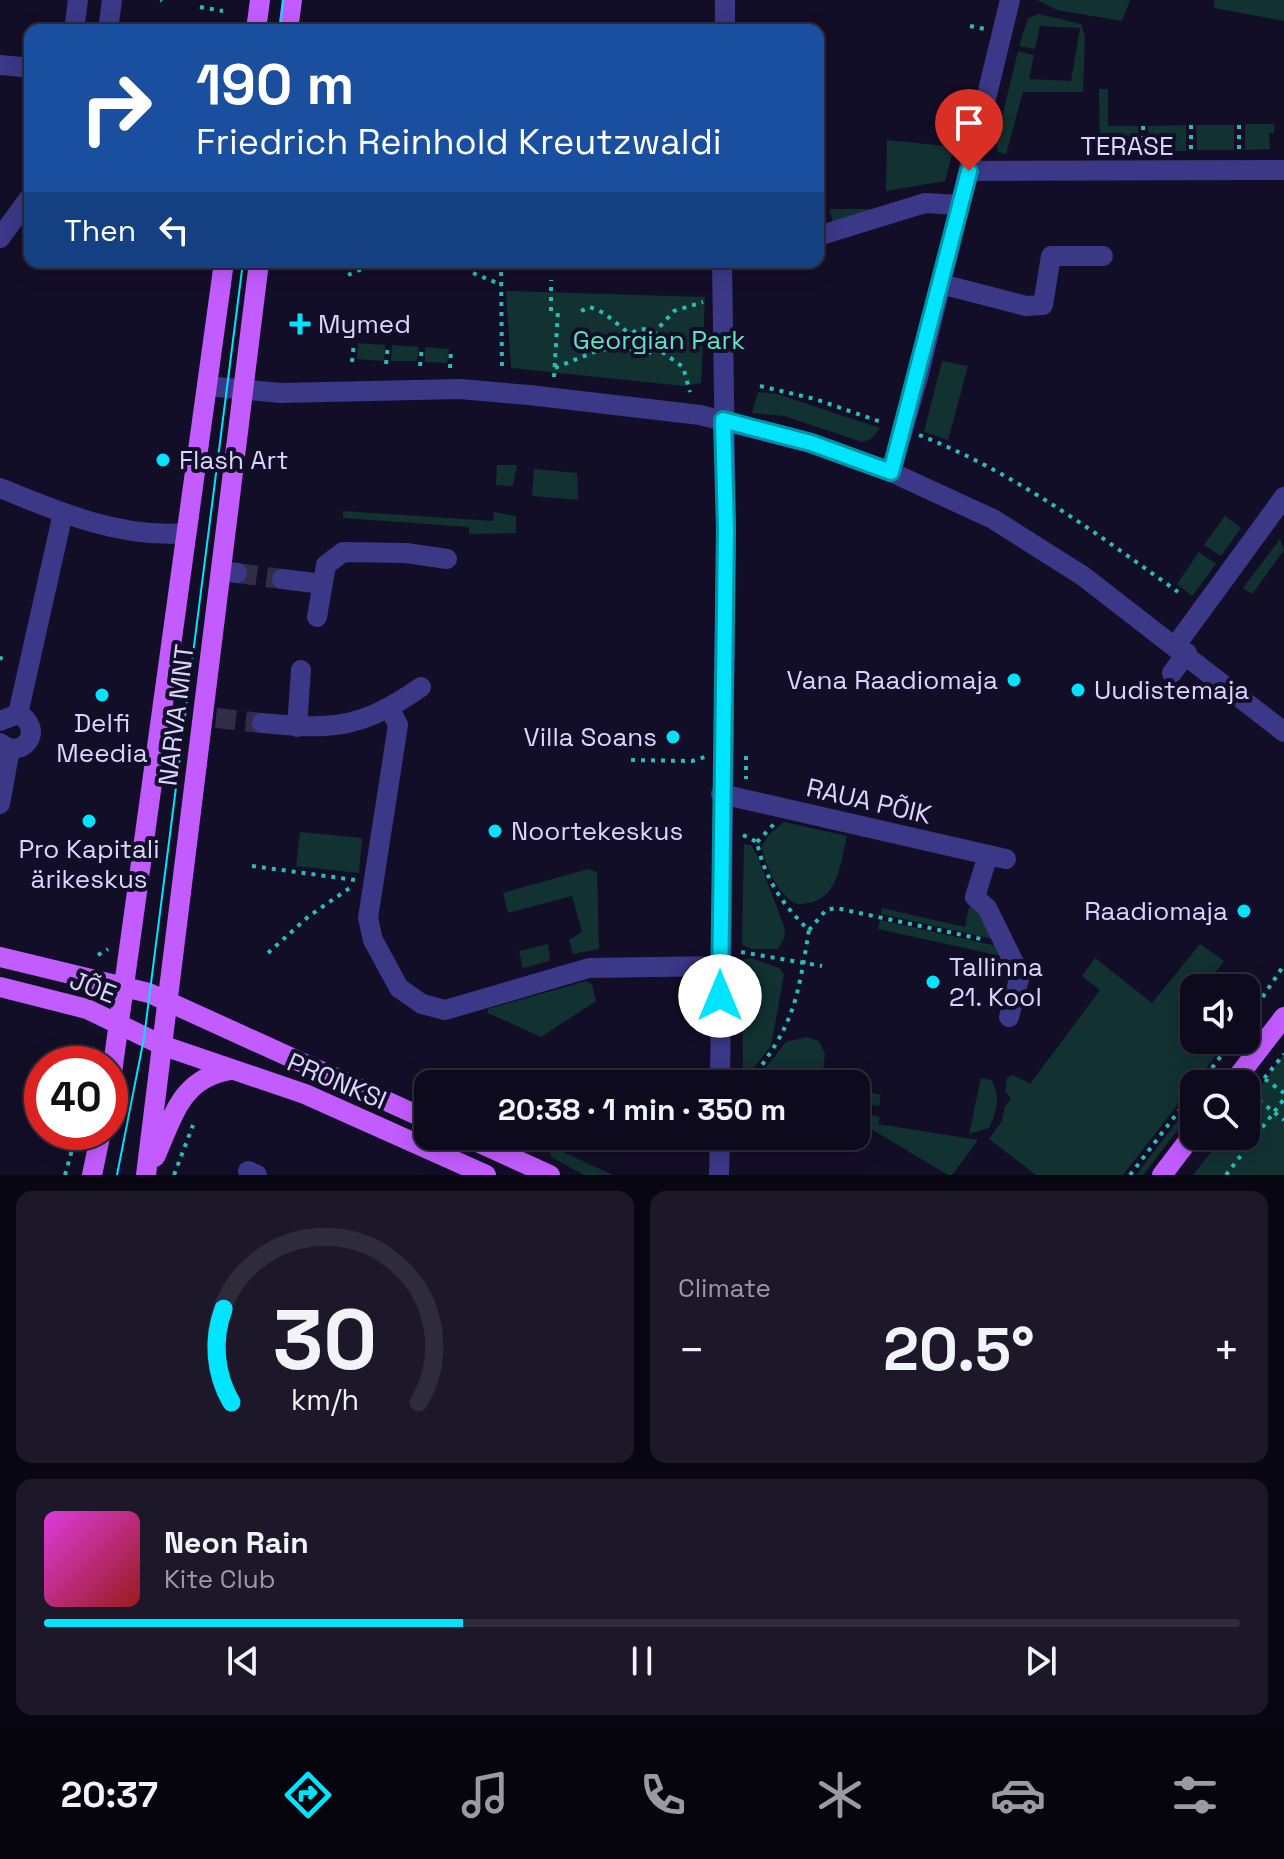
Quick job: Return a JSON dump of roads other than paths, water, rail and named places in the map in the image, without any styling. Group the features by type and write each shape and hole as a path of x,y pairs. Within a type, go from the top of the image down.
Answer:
{"main road":[{"path":"257,24 260,0"},
{"path":"289,24 292,0"},
{"name":"NARVA MNT","path":"116,1046 223,268"},
{"name":"NARVA MNT","path":"146,1175 229,572 244,390 258,268"},
{"name":"JÕE","path":"0,957 126,985 168,1003"},
{"name":"JÕE","path":"0,987 77,1005 164,1046"},
{"name":"PRONKSI","path":"168,1003 414,1114"},
{"path":"1243,1070 1284,1017"},
{"name":"PRONKSI","path":"164,1046 305,1094 446,1167 486,1175"},
{"path":"146,1175 191,1087 209,1074 236,1069"},
{"path":"92,1175 97,1150"},
{"path":"495,1150 550,1175"},
{"path":"1162,1175 1181,1150"}],"street":[{"path":"75,24 78,0"},
{"path":"109,24 112,0"},
{"path":"725,0 725,24"},
{"path":"891,472 941,284 1010,0"},
{"path":"0,65 22,67"},
{"name":"TERASE","path":"969,171 1284,170"},
{"path":"824,234 925,203 960,205"},
{"path":"0,238 24,205"},
{"path":"941,284 1026,306 1043,305 1051,256 1103,256"},
{"path":"720,1070 726,529 722,268"},
{"path":"207,386 319,393 460,389 723,420 811,443 891,472 993,519 1083,576 1181,649 1284,732"},
{"path":"0,488 63,513 128,530 186,533"},
{"path":"1172,673 1181,649 1284,497"},
{"path":"0,804 5,746 26,745 32,735 31,724 9,717 63,513"},
{"path":"317,617 326,565 343,552 406,553 447,559"},
{"path":"282,579 322,584"},
{"path":"297,727 301,670"},
{"path":"262,723 297,727 351,724 392,708 421,687"},
{"path":"394,717 398,725 368,918 373,940 407,996 445,1010 589,968 720,966"},
{"name":"RAUA PÕIK","path":"721,794 997,857 975,897 987,908 1020,975 1009,1017"},
{"path":"719,1175 720,1150"}],"tunnel":[{"path":"237,573 282,579"},
{"path":"216,718 262,723"}],"tram line":[{"path":"281,24 283,0"},
{"path":"117,1175 144,1038 242,268"}],"place":[{"name":"Mymed","path":"300,324"},
{"name":"Flash Art","path":"163,460"},
{"name":"Vana Raadiomaja","path":"1014,680"},
{"name":"Uudistemaja","path":"1078,690"},
{"name":"Delfi Meedia","path":"102,695"},
{"name":"Villa Soans","path":"673,737"},
{"name":"Pro Kapitali ärikeskus","path":"89,821"},
{"name":"Noortekeskus","path":"495,831"},
{"name":"Raadiomaja","path":"1244,911"},
{"name":"Tallinna 21. Kool","path":"933,982"}],"park label":[{"name":"Georgian Park","path":"659,340"}]}
